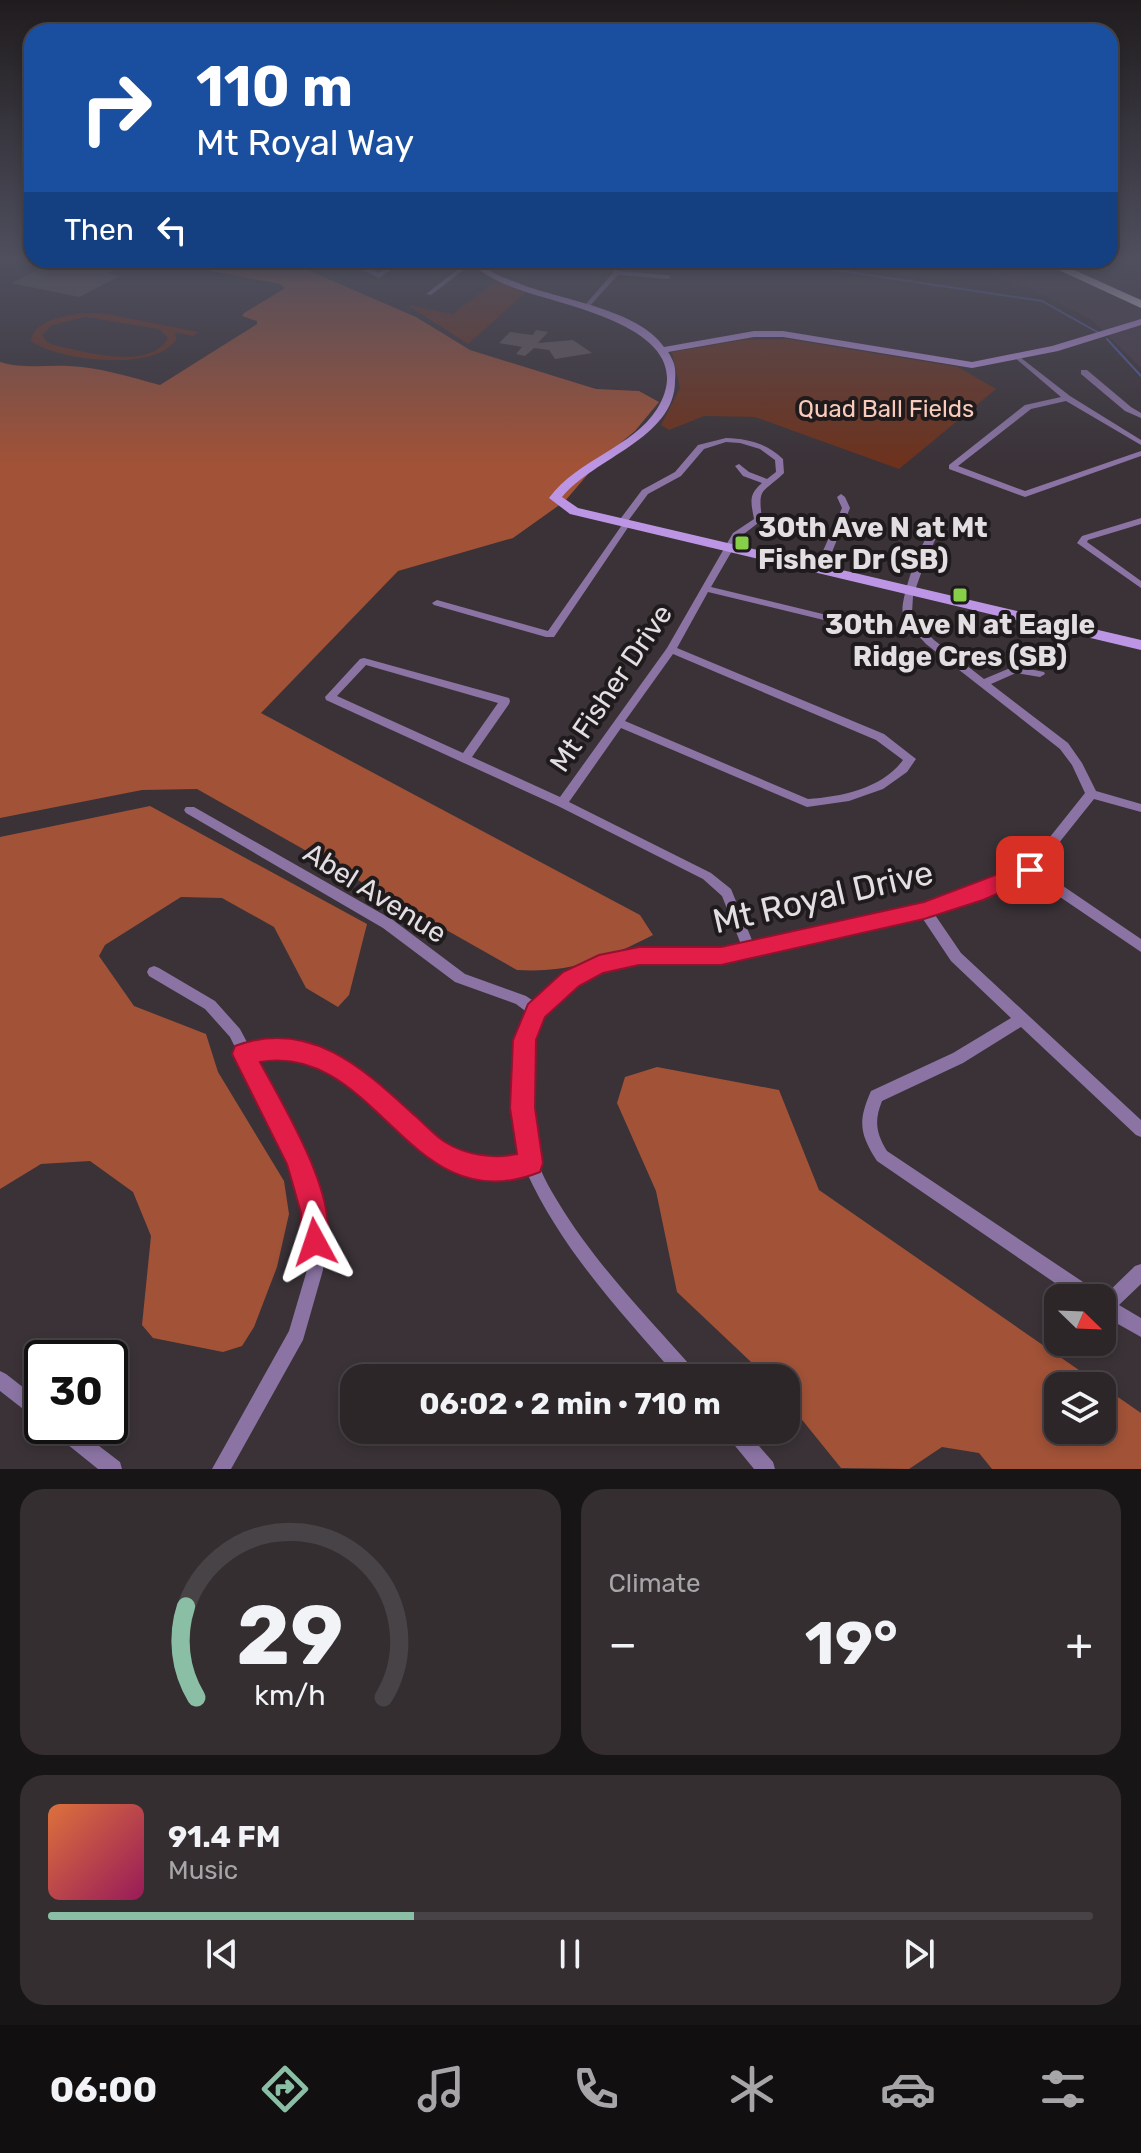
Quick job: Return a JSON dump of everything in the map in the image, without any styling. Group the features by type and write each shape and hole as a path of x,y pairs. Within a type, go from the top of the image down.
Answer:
{"street":[{"path":"633,326 662,350 669,361 672,385 660,414 641,432 582,473 555,498 574,511 1141,645"},
{"path":"662,350 768,334 972,365 1054,349 1130,326"},
{"path":"1016,356 1067,398 1141,443"},
{"path":"1084,372 1128,409 1141,416"},
{"path":"1067,398 1028,407 952,467 1025,494 1141,453"},
{"path":"437,603 550,635 645,492 678,474 693,454 712,443 740,441 774,452 782,466 780,473 767,482 746,474 739,466"},
{"name":"Mt Fisher Drive","path":"750,951 727,893 707,876 562,803 671,649 736,535 758,520 755,497 767,482"},
{"path":"820,569 846,508 841,497"},
{"path":"1141,521 1085,538 1082,543 1141,585"},
{"path":"942,532 931,538 911,590 906,610 912,625 929,643 1064,746 1078,765 1091,794 1141,808"},
{"path":"705,588 828,618"},
{"path":"619,723 807,803 827,803 889,781 904,771 910,759 880,737 671,649"},
{"path":"465,759 505,701 364,661 330,697 465,759 562,803"},
{"path":"985,683 1015,669 1040,674"},
{"name":"Mt Royal Drive","path":"678,1364 567,1232 531,1163 522,1108 524,1040 536,1011 571,979 599,965 639,956 721,956 750,951 924,910 976,894 1030,870 1091,794"},
{"name":"Abel Avenue","path":"190,810 388,924 460,978 521,1000 536,1011"},
{"path":"1030,870 1141,946"},
{"path":"924,910 956,957 1141,1130"},
{"path":"154,972 210,1005 235,1033 299,1161 314,1213 315,1270 297,1334 221,1469"},
{"path":"1021,1019 958,1058 876,1096 867,1115 868,1134 882,1156 1072,1284"},
{"path":"244,1054 279,1048 315,1055 354,1075 436,1151 472,1166 507,1169 531,1163"},
{"path":"1116,1291 1141,1272"},
{"path":"1116,1313 1141,1328"},
{"path":"0,1380 24,1399"},
{"path":"81,1444 113,1469"},
{"path":"745,1444 766,1469"}],"shaded area":[{"path":"255,326 430,326 470,350 596,389 639,391 659,402 635,431 600,460 565,501 513,538 398,571 261,713 640,915 653,935 588,963 554,969 517,970 197,789 142,790 0,818 0,362 91,368 160,385"},
{"path":"1098,326 1141,326 1141,368"},
{"path":"150,806 367,924 349,995 338,1007 306,988 274,927 222,898 181,897 105,945 99,956 134,1006 206,1034 218,1072 284,1181 289,1214 277,1267 254,1327 242,1346 223,1352 153,1338 142,1325 151,1236 133,1192 90,1161 41,1164 0,1189 0,837"},
{"path":"657,1067 779,1090 819,1190 1044,1346 1044,1356 1059,1356 1082,1372 1044,1372 1044,1444 1116,1444 1116,1396 1141,1413 1141,1469 992,1469 979,1453 942,1447 909,1469 841,1468 800,1417 800,1364 753,1364 677,1292 656,1191 617,1103 625,1077"}],"green space":[{"path":"51,326 42,335 53,345 131,357 159,348 168,338 159,329 138,326 165,326 198,332 193,336 175,332 176,340 165,350 148,356 106,360 62,354 44,348 31,341 38,328"},
{"path":"439,326 489,326 468,344"},
{"name":"Quad Ball Fields","path":"787,339 958,367 996,389 899,469 755,417 704,416 669,430 661,425 680,388 672,352 743,340"}],"building":[{"path":"536,330 548,332 538,343 573,340 592,353 555,359 549,350 534,348 525,356 516,354 522,347 499,343 510,332 533,335"}],"waterway":[{"path":"1086,326 1099,333"},
{"path":"1107,339 1141,376"}],"place":[{"name":"30th Ave N at Mt Fisher Dr (SB)","path":"742,543"},
{"name":"30th Ave N at Eagle Ridge Cres (SB)","path":"960,595"}],"route":[{"path":"315,1242 314,1213 299,1161 244,1054 279,1048 315,1055 354,1075 436,1151 472,1166 507,1169 531,1163 522,1108 524,1040 536,1011 571,979 599,965 639,956 721,956 924,910 976,894 1030,870"}]}
